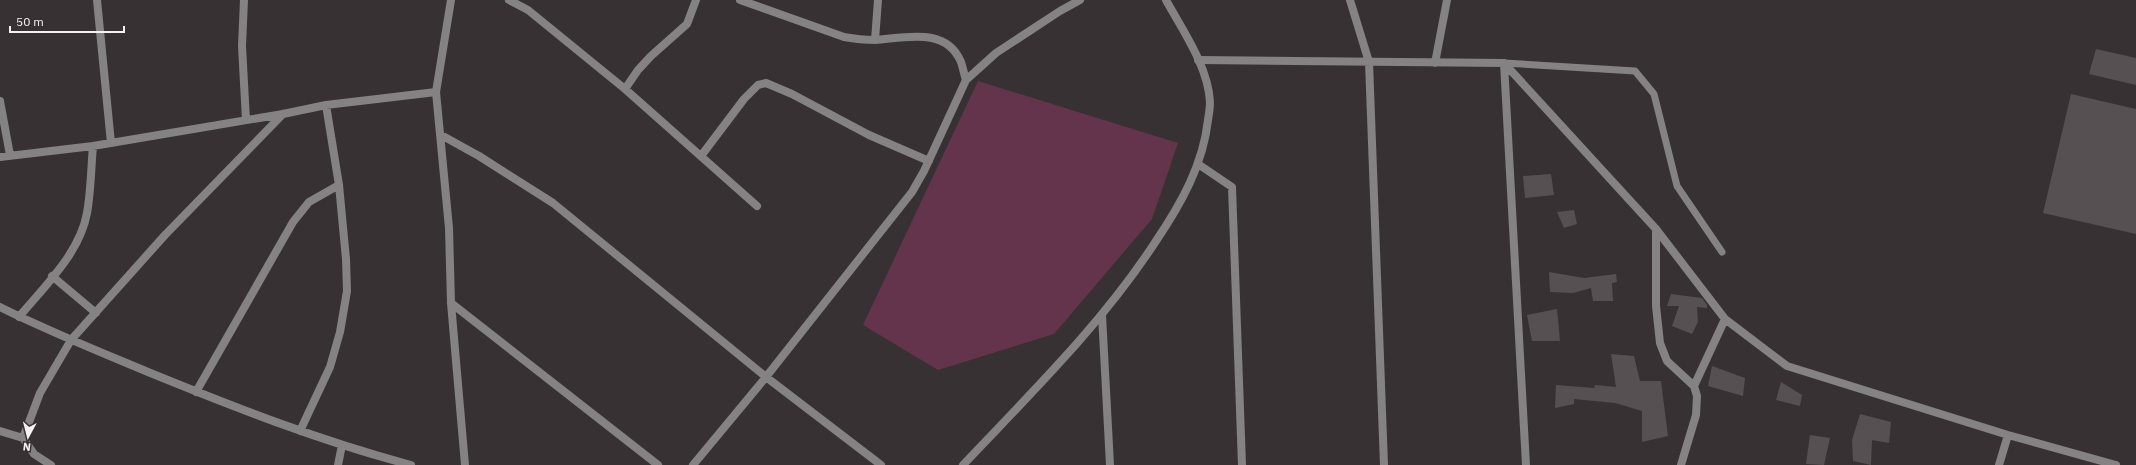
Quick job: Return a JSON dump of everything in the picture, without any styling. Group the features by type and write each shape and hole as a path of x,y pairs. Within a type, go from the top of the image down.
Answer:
{"street":[{"path":"97,0 111,143"},
{"path":"244,0 242,46 246,120"},
{"path":"451,0 436,92 441,135 448,228 451,303 465,465"},
{"path":"509,0 528,10 625,88 757,206"},
{"path":"625,88 647,60 687,24 696,0"},
{"path":"740,0 844,37 875,40 918,36 933,37 950,48 960,61 966,80"},
{"path":"875,40 878,0"},
{"path":"693,465 766,378 900,209 912,192 928,161 966,80 996,53 1060,11 1080,0"},
{"path":"963,465 1102,315 1143,262 1178,208 1198,164 1206,139 1210,102 1203,71 1166,0"},
{"path":"1350,0 1368,62 1384,465"},
{"path":"1436,63 1447,0"},
{"path":"1198,60 1504,63 1656,229 1725,319 1787,366 2008,435 2114,465"},
{"path":"1504,63 1526,465"},
{"path":"701,156 744,99 758,85 766,83 792,94 869,135 928,161"},
{"path":"0,157 93,146 283,114 326,105 436,92"},
{"path":"0,101 10,155"},
{"path":"300,431 330,367 346,303 346,259 339,186 326,105"},
{"path":"23,438 40,393 71,340 165,234 283,114"},
{"path":"441,135 479,156 553,203 766,378 881,465"},
{"path":"19,317 52,276 78,239 87,213 93,146"},
{"path":"1198,164 1232,187 1242,465"},
{"path":"196,392 283,238 300,212 315,197 339,186"},
{"path":"1656,229 1656,306 1660,343 1666,361 1694,386 1698,403 1696,415 1681,465"},
{"path":"52,276 96,313"},
{"path":"451,303 658,465"},
{"path":"0,307 71,340 196,392 300,431 411,465"},
{"path":"1102,315 1110,465"},
{"path":"1694,386 1725,319"},
{"path":"0,431 23,438 34,454 51,465"},
{"path":"1999,465 2008,435"},
{"path":"338,465 342,445"}],"lane":[{"path":"1504,63 1635,71 1654,94 1677,186 1722,252"}],"shaded area":[{"path":"978,81 1178,143 1152,219 1054,334 938,370 863,325"}],"building":[{"path":"2096,49 2136,58 2136,85 2089,74"},
{"path":"2071,94 2136,109 2136,234 2043,213"},
{"path":"1551,174 1554,195 1525,198 1523,176"},
{"path":"1574,210 1577,224 1564,228 1557,212"},
{"path":"1549,272 1584,278 1616,274 1617,282 1612,283 1613,301 1593,301 1591,288 1573,293 1550,292"},
{"path":"1671,294 1702,298 1707,305 1707,308 1697,307 1698,322 1692,334 1672,326 1679,306 1667,306"},
{"path":"1557,309 1560,341 1532,341 1527,315"},
{"path":"1611,354 1634,356 1640,381 1661,381 1668,436 1642,442 1642,411 1615,403 1574,399 1574,404 1555,408 1556,385 1594,388 1595,385 1616,387"},
{"path":"1712,366 1745,378 1743,396 1708,386"},
{"path":"1781,382 1802,395 1800,406 1776,400"},
{"path":"1860,414 1891,422 1889,443 1872,440 1871,465 1853,461 1852,440"},
{"path":"1810,435 1830,438 1824,465 1806,464"}]}
